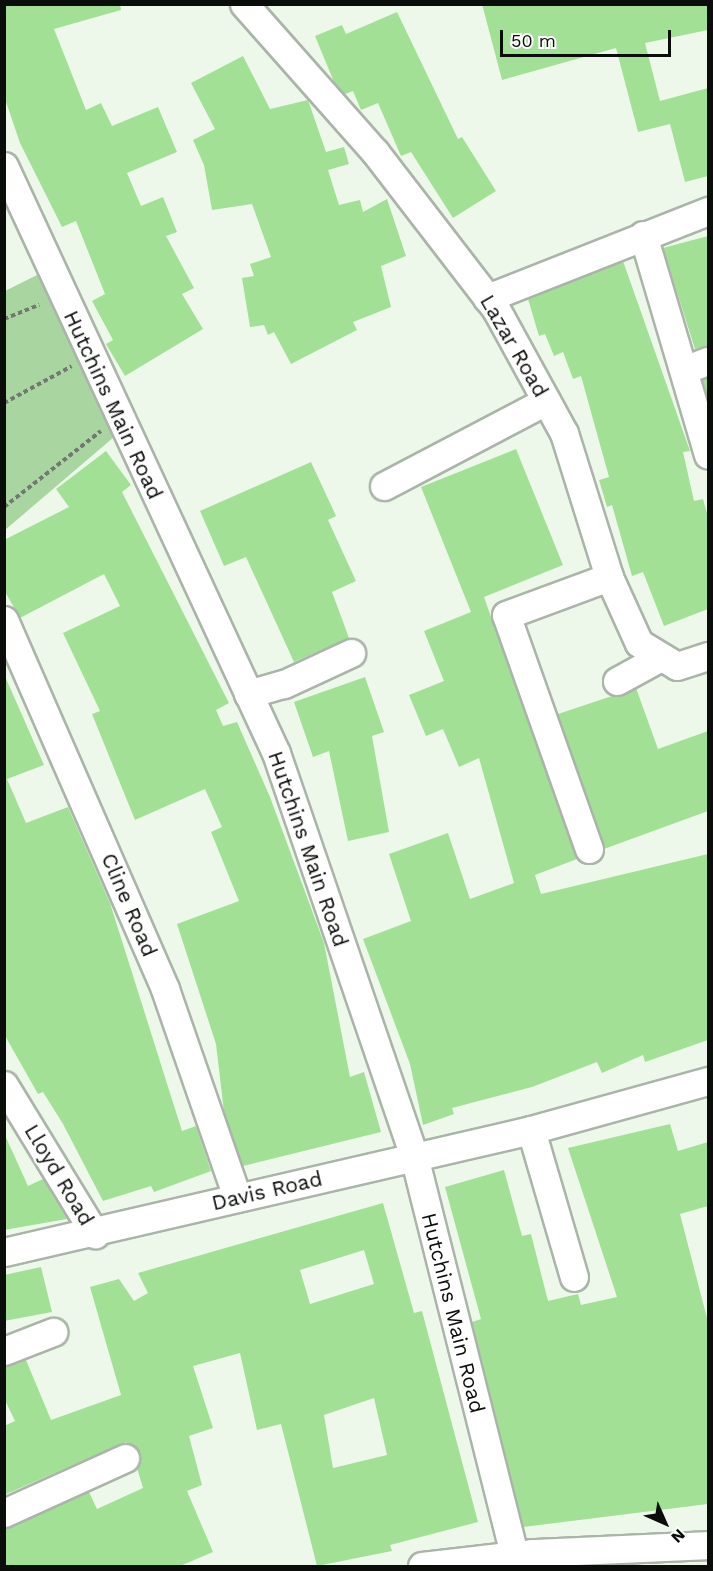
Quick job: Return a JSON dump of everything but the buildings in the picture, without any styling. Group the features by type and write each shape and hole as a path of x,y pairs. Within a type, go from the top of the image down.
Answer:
{"street":[{"name":"Lazar Road","path":"244,4 375,152 487,298 564,433 609,577 639,643 659,658"},
{"name":"Hutchins Main Road","path":"4,166 276,753 414,1156 515,1561"},
{"path":"487,298 708,211"},
{"path":"643,235 696,366 708,455"},
{"path":"384,486 546,402"},
{"path":"589,849 506,615 609,577"},
{"name":"Cline Road","path":"4,620 165,989 237,1197"},
{"path":"248,694 284,684 351,653"},
{"path":"617,681 659,658 678,666 708,656"},
{"name":"Davis Road","path":"4,1252 94,1234 237,1197 531,1130 708,1081"},
{"name":"Lloyd Road","path":"4,1085 94,1234"},
{"path":"531,1130 574,1277"},
{"path":"4,1351 53,1332"},
{"path":"4,1513 125,1458"},
{"path":"422,1566 515,1561 708,1545"}],"path":[{"path":"4,319 37,301 42,311"},
{"path":"66,357 76,377"},
{"path":"4,403 71,367"},
{"path":"4,507 103,429 98,419"}],"green space":[{"path":"43,272 114,437 5,530 5,291"}]}
